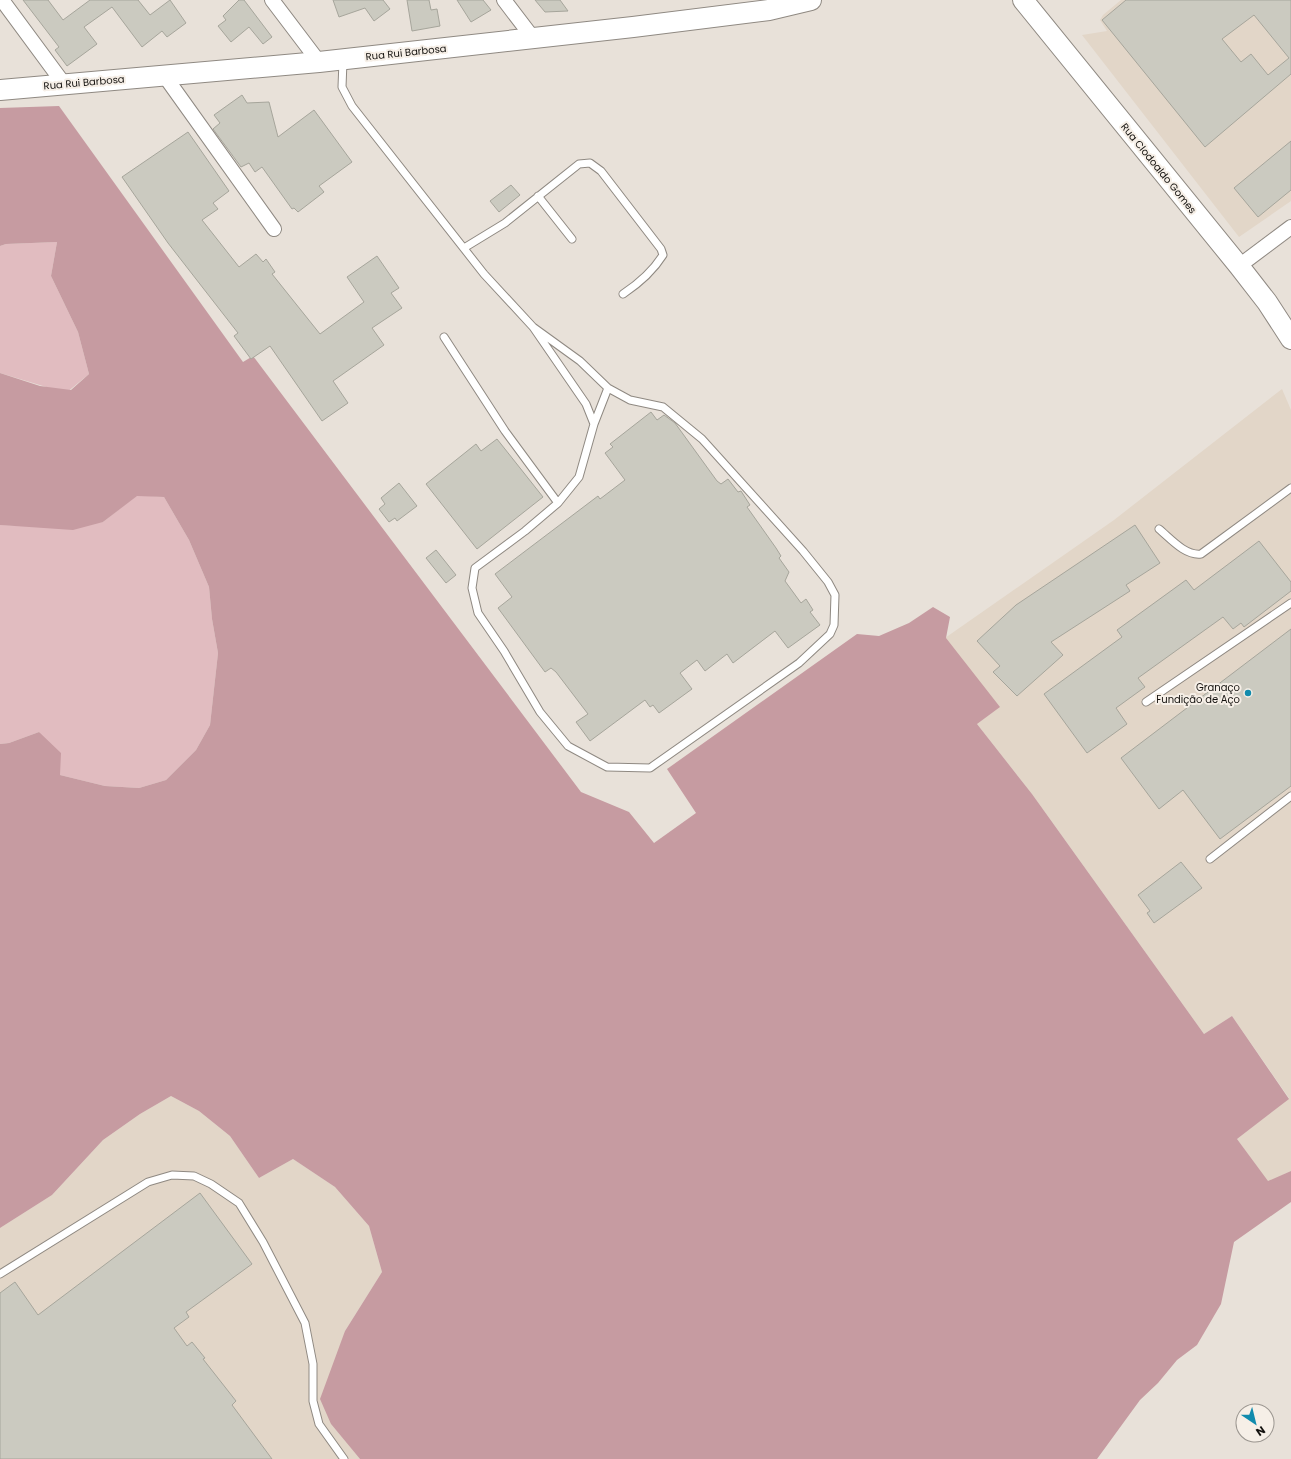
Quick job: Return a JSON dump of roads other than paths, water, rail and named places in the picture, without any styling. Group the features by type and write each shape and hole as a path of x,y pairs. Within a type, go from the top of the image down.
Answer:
{"main road":[{"name":"Rua Clodoaldo Gomes","path":"1023,0 1239,266 1291,339"},
{"name":"Rua Rui Barbosa","path":"0,90 319,62 744,13 802,1"}],"street":[{"path":"2,0 64,84"},
{"path":"272,0 319,62"},
{"path":"504,0 533,38"},
{"path":"164,75 274,229"},
{"path":"1239,266 1291,227"}],"lane":[{"path":"343,59 342,86 352,106 484,274 534,327 586,404 594,424"},
{"path":"464,248 505,223 579,164 590,163 601,171 661,249 663,255 658,263 634,286 623,294"},
{"path":"538,196 572,239"},
{"path":"534,327 580,361 608,388 630,400 662,407 702,439 803,551 828,582 835,595 834,625 830,634 799,662 650,768 606,767 568,746 540,712 504,651 478,613 472,588 476,568 525,531 558,503 579,477 594,424 608,388"},
{"path":"444,337 505,431 558,503"},
{"path":"1159,528 1184,550 1194,555 1201,554 1291,488"},
{"path":"1146,702 1291,603"},
{"path":"1210,859 1291,796"},
{"path":"0,1274 148,1182 172,1175 194,1176 211,1184 239,1203 263,1242 305,1323 313,1364 313,1402 319,1424 344,1459"}],"place":[{"name":"Granaço Fundição de Aço","path":"1248,693"}]}
